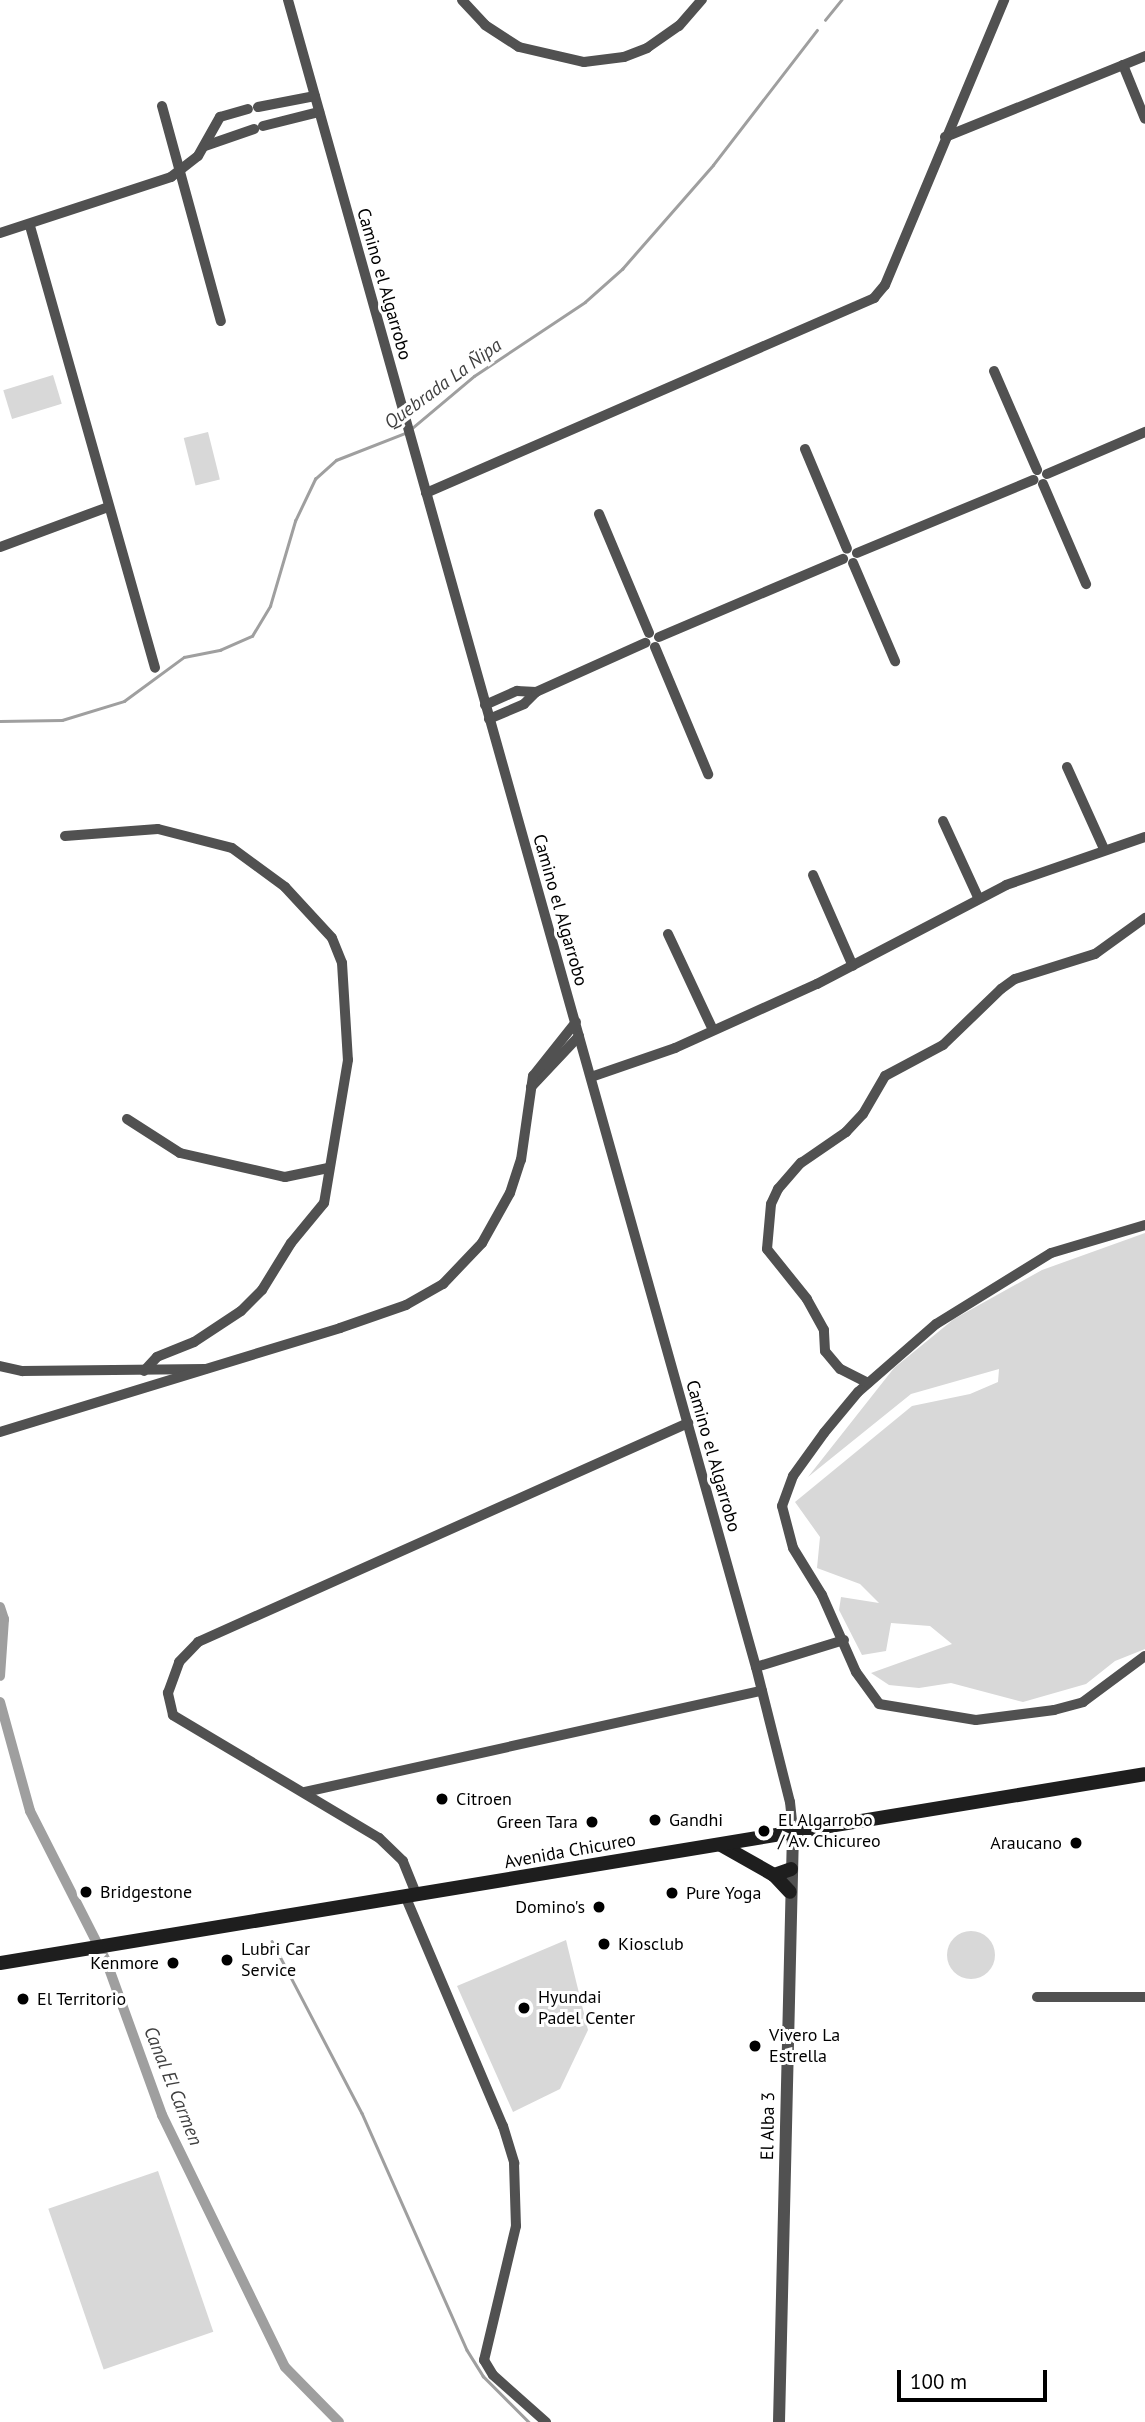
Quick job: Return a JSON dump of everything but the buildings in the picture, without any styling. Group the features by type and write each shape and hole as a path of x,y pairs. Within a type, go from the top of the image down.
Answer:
{"main road":[{"name":"Avenida Chicureo","path":"0,1963 1145,1774"},
{"path":"721,1845 774,1875 790,1892"},
{"path":"774,1875 791,1869"}],"street":[{"name":"Camino el Algarrobo","path":"288,0 756,1667 790,1802 793,1831"},
{"path":"462,0 485,25 519,47 583,62 624,57 648,48 679,26 702,0"},
{"path":"426,493 874,298 885,285 1004,0"},
{"path":"946,137 1145,56"},
{"path":"1123,65 1145,119"},
{"path":"0,233 30,226 180,172 205,146 220,117 315,96"},
{"path":"162,106 221,321"},
{"path":"205,146 258,128 319,112"},
{"path":"30,226 155,668"},
{"path":"994,371 1086,584"},
{"path":"485,705 517,691 536,692 652,640 1145,432"},
{"path":"805,449 895,661"},
{"path":"0,547 108,506"},
{"path":"599,514 708,774"},
{"path":"489,719 528,702 536,692"},
{"path":"1067,767 1104,849"},
{"path":"943,821 978,897"},
{"path":"65,836 158,829 232,848 275,876 332,938 342,963 348,1046 324,1203 290,1243 262,1290 219,1327 157,1357 144,1371"},
{"path":"591,1077 713,1030 853,966 978,897 1104,849 1145,837"},
{"path":"813,875 853,966"},
{"path":"867,1383 840,1369 825,1351 824,1330 807,1299 767,1249 771,1205 778,1189 801,1163 855,1123 885,1076 954,1037 1000,989 1015,979 1095,954 1145,918"},
{"path":"668,934 713,1030"},
{"path":"0,1432 220,1368 406,1305 452,1277 482,1243 510,1193 521,1160 528,1090 545,1056 576,1022"},
{"path":"528,1090 579,1036"},
{"path":"127,1119 180,1153 291,1177 328,1168"},
{"path":"1145,1225 1051,1253 1015,1271 936,1324 867,1383 793,1476 782,1506 793,1548 845,1640 856,1672 879,1704 976,1720 1054,1710 1083,1702 1145,1656"},
{"path":"0,1366 22,1371 220,1368"},
{"path":"546,2422 493,2375 484,2360 514,2237 514,2163 499,2115 412,1897 408,1869 389,1844 173,1715 168,1706 170,1686 190,1648 688,1423"},
{"path":"756,1667 845,1640"},
{"path":"305,1792 762,1691"},
{"name":"El Alba 3","path":"779,2422 793,1831"},
{"path":"1037,1997 1145,1997"}],"shaded area":[{"path":"53,375 62,404 12,419 3,390"},
{"path":"208,432 220,480 196,486 184,438"},
{"path":"1145,1233 1145,1649 1115,1661 1086,1684 1023,1702 951,1683 919,1688 889,1685 871,1673 952,1644 930,1626 891,1623 886,1651 862,1655 839,1610 841,1597 879,1603 860,1584 817,1568 820,1537 795,1502 912,1406 970,1394 998,1382 999,1369 911,1394 808,1477 894,1368 954,1319 1042,1270"},
{"path":"971,1931 980,1932 988,1938 994,1946 994,1964 988,1972 980,1978 971,1979 962,1978 954,1972 948,1964 947,1955 948,1946 954,1938 962,1932"},
{"name":"Hyundai Padel Center","path":"566,1940 588,2030 560,2089 513,2112 457,1986"},
{"path":"158,2171 213,2332 104,2370 48,2209"}],"waterway":[{"name":"Quebrada La Ñipa","path":"825,20 841,0"},
{"name":"Quebrada La Ñipa","path":"411,429 474,376 585,302 622,269 713,165 817,30"},
{"name":"Quebrada La Ñipa","path":"0,721 62,720 124,701 184,657 220,650 252,636 270,606 295,521 315,479 336,460 405,433"},
{"name":"Canal El Carmen","path":"0,1607 4,1619 0,1676"},
{"name":"Canal El Carmen","path":"0,1702 30,1811 107,1963 162,2115 285,2367 339,2422"},
{"path":"272,1941 362,2113 467,2350 483,2376 529,2422"}],"place":[{"name":"Citroen","path":"442,1799"},
{"name":"Gandhi","path":"655,1820"},
{"name":"Green Tara","path":"592,1822"},
{"name":"El Algarrobo / Av. Chicureo","path":"764,1831"},
{"name":"Araucano","path":"1076,1843"},
{"name":"Bridgestone","path":"86,1892"},
{"name":"Pure Yoga","path":"672,1893"},
{"name":"Domino's","path":"599,1907"},
{"name":"Kiosclub","path":"604,1944"},
{"name":"Lubri Car Service","path":"227,1960"},
{"name":"Kenmore","path":"173,1963"},
{"name":"El Territorio","path":"23,1999"},
{"name":"Hyundai Padel Center","path":"524,2008"},
{"name":"Vivero La Estrella","path":"755,2046"}]}
